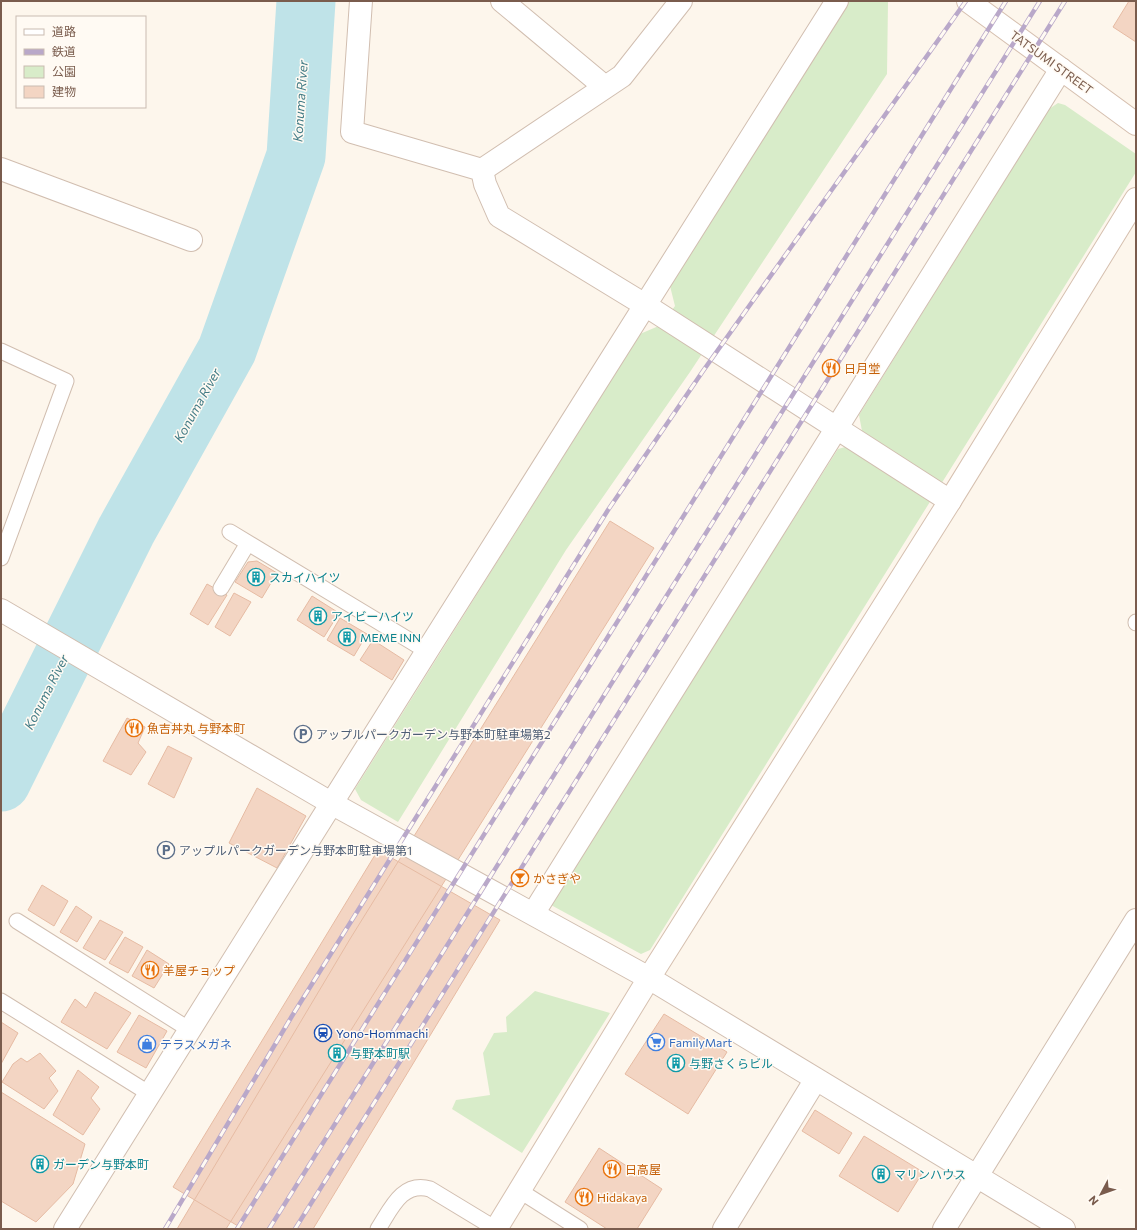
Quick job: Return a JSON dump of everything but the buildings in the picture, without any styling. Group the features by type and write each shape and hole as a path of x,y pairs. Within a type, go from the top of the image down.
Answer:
{"street":[{"path":"361,1 352,132 482,170"},
{"path":"502,1 605,87"},
{"path":"482,170 622,76 681,1"},
{"path":"65,1229 331,803 837,1"},
{"name":"TATSUMI STREET","path":"968,1 1136,124"},
{"path":"533,914 1061,69"},
{"path":"1,169 191,240"},
{"path":"482,170 485,184 499,216 645,305 950,500"},
{"path":"496,1229 649,978 950,500 1136,199"},
{"path":"1,610 331,803 649,978 1064,1229"},
{"path":"944,1229 1136,920"},
{"path":"724,1229 816,1079"}],"lane":[{"path":"1,351 66,381 1,558"},
{"path":"230,532 427,651"},
{"path":"221,588 248,543"},
{"path":"16,921 190,1030"},
{"path":"1,1001 150,1094"},
{"path":"378,1229 400,1197 408,1190 421,1187 430,1189 496,1229"},
{"path":"520,1191 580,1229"}],"green space":[{"path":"845,1 888,2 887,74 690,372 566,550 398,822 361,800 355,789 640,334 661,325 675,306 670,286"},
{"path":"1058,103 1065,105 1136,154 1136,172 650,950 641,954 551,905 566,878 838,449 849,446 862,431 859,415 1049,109"},
{"path":"535,991 610,1013 522,1153 452,1109 456,1100 490,1095 483,1053 494,1033 507,1032 506,1017"}],"waterway":[{"name":"Konuma River","path":"1,782 126,531 227,350 296,156 306,1"}],"railway":[{"path":"165,1229 292,1016 608,510 703,371 966,1"},
{"path":"237,1229 1006,1"},
{"path":"269,1229 1040,1"},
{"path":"295,1229 1065,1"}],"place":[{"name":"日月堂","path":"831,368"},
{"name":"スカイハイツ","path":"256,577"},
{"name":"アイビーハイツ","path":"318,616"},
{"name":"MEME INN","path":"347,637"},
{"name":"魚吉丼丸 与野本町","path":"134,728"},
{"name":"アップルパークガーデン与野本町駐車場第2","path":"303,734"},
{"name":"アップルパークガーデン与野本町駐車場第1","path":"166,850"},
{"name":"かさぎや","path":"520,878"},
{"name":"羊屋チョップ","path":"150,970"},
{"name":"Yono-Hommachi","path":"323,1033"},
{"name":"FamilyMart","path":"656,1042"},
{"name":"テラスメガネ","path":"147,1044"},
{"name":"与野本町駅","path":"337,1053"},
{"name":"与野さくらビル","path":"676,1063"},
{"name":"ガーデン与野本町","path":"40,1164"},
{"name":"日高屋","path":"612,1169"},
{"name":"マリンハウス","path":"881,1174"},
{"name":"Hidakaya","path":"584,1197"}]}
